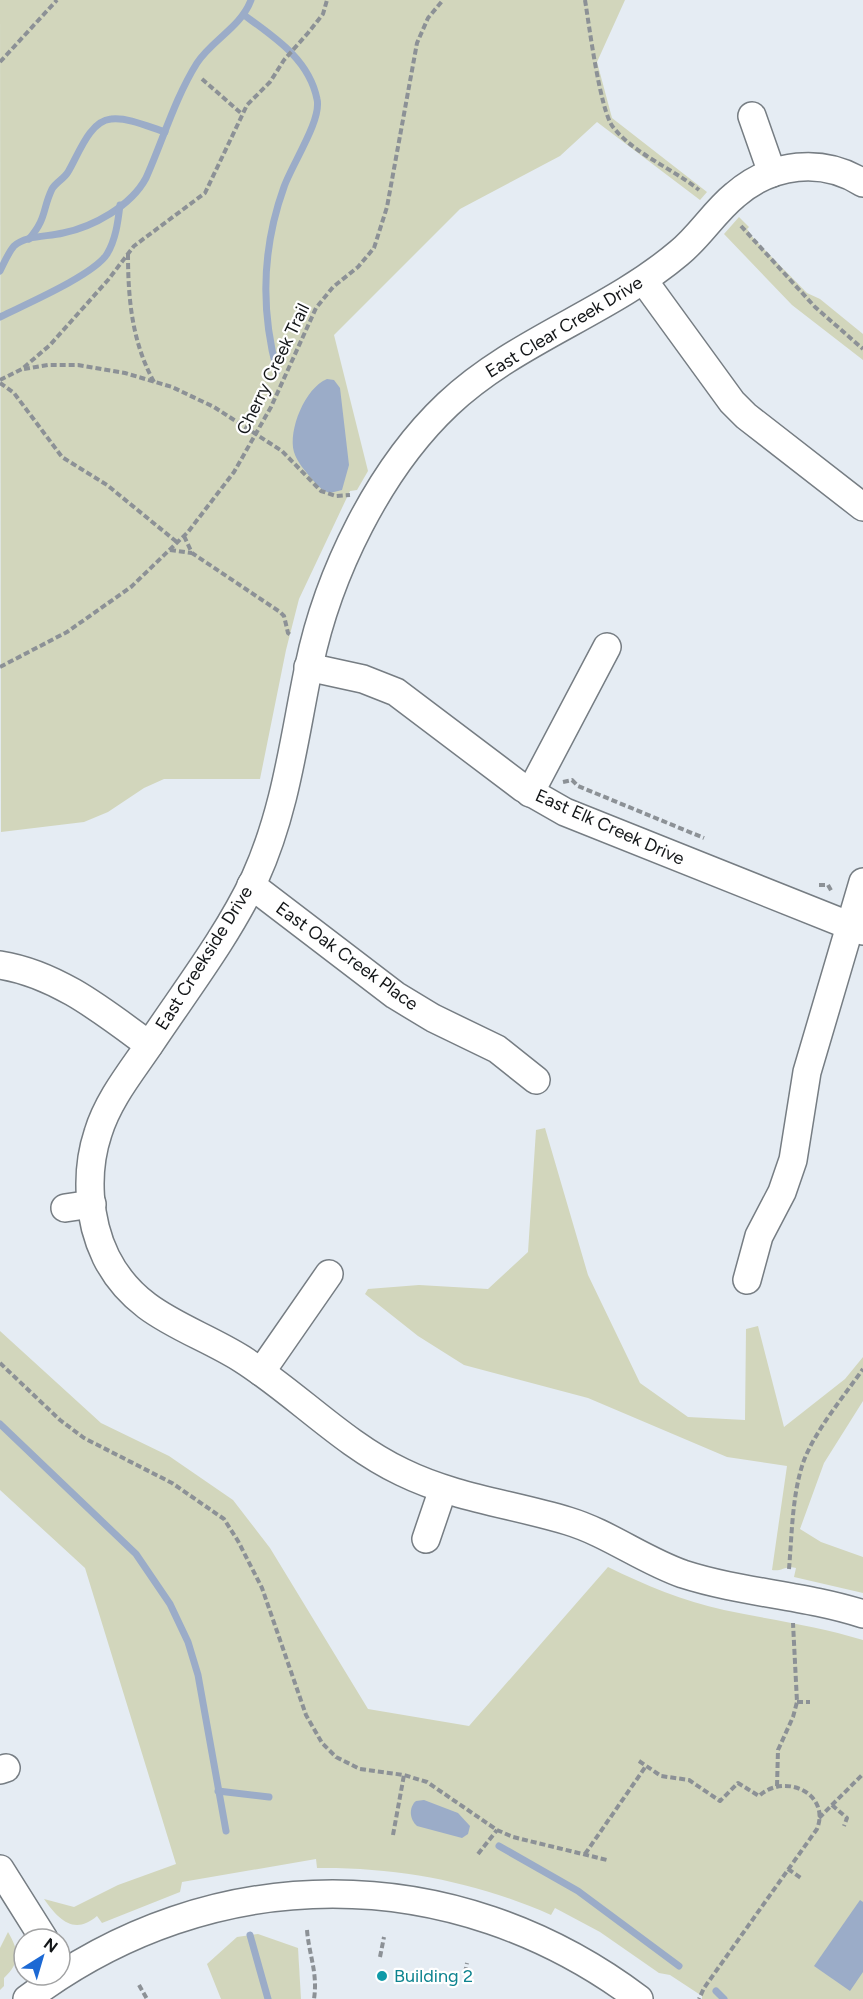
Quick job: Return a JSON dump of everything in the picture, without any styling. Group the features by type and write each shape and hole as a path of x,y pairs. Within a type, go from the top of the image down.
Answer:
{"street":[{"path":"752,116 772,173"},
{"name":"East Clear Creek Drive","path":"308,667 322,614 338,573 382,487 421,434 450,402 498,364 644,281 684,249 736,193 772,173 796,167 821,166 844,172 863,183"},
{"path":"644,281 732,402 863,507"},
{"path":"530,794 607,647"},
{"name":"East Elk Creek Drive","path":"308,667 363,679 396,692 530,794 575,816 856,929"},
{"name":"East Creekside Drive","path":"308,667 282,801 271,837 251,885 218,943 117,1092 98,1133 90,1169 92,1204 98,1236 106,1256 134,1294 166,1320 228,1351 261,1372 362,1449 399,1471 443,1489 576,1523 648,1560 691,1576 728,1586 808,1598 863,1614"},
{"path":"747,1280 759,1236 782,1192 793,1160 807,1072 856,929 863,882"},
{"name":"East Oak Creek Place","path":"251,885 395,995 497,1049 536,1080"},
{"path":"0,965 30,971 55,981 149,1045"},
{"path":"65,1208 92,1204"},
{"path":"261,1372 328,1274"},
{"path":"426,1539 443,1489"},
{"path":"0,1869 36,1927"},
{"path":"72,1964 128,1938 195,1912 277,1896 346,1893 435,1905 510,1927 580,1960 639,1999"},
{"path":"27,1999 41,1987"}],"path":[{"path":"0,62 57,0"},
{"path":"178,543 107,485 62,457 14,393 0,382 22,369 54,340 108,280 128,253 205,193 250,99 270,82 284,60 318,20 327,0"},
{"name":"Cherry Creek Trail","path":"0,667 89,618 131,587 178,543 224,486 257,434 316,308 337,283 367,258 376,245 387,207 417,42 428,18 443,0"},
{"path":"585,0 596,66 610,123 640,149 699,190"},
{"path":"202,79 242,114"},
{"path":"741,226 815,307 863,349"},
{"path":"128,253 133,326 143,358 154,382"},
{"path":"22,369 68,364 106,369 154,382 207,403 257,434 289,457 321,491 336,496 350,495"},
{"path":"184,536 192,553"},
{"path":"170,550 192,553 280,612 286,620 288,633 293,636"},
{"path":"562,782 572,780 578,786 707,839"},
{"path":"815,883 828,885 832,893"},
{"path":"0,1364 75,1432 106,1452 172,1483 224,1519 262,1588 302,1706 318,1738 336,1757 354,1766 404,1774 434,1786 497,1830 513,1837 607,1860"},
{"path":"789,1569 796,1498 803,1463 863,1369"},
{"path":"777,1786 778,1750 793,1717 797,1700 793,1656 794,1619"},
{"path":"789,1696 810,1702"},
{"path":"639,1761 661,1776 689,1780 720,1801 738,1783 759,1796 777,1786 793,1786 806,1792 815,1802 819,1818"},
{"path":"585,1854 646,1766"},
{"path":"393,1834 404,1774"},
{"path":"699,1999 704,1988 811,1837 819,1818 863,1774"},
{"path":"628,1780 633,1784"},
{"path":"832,1805 847,1818 844,1826"},
{"path":"478,1854 497,1830"},
{"path":"811,1837 817,1841"},
{"path":"788,1869 801,1878"},
{"path":"308,1930 309,1948 317,1976 314,1999"},
{"path":"380,1957 384,1937"},
{"path":"465,1973 466,1963"},
{"path":"139,1985 147,1999"}],"green space":[{"path":"0,0 625,0 597,62 612,118 707,192 700,200 597,122 560,156 460,209 334,335 368,471 357,490 350,491 299,599 286,650 260,779 164,779 144,788 108,812 84,822 1,832"},
{"path":"739,217 749,227 747,229 754,239 807,293 820,299 863,334 863,360 792,305 724,234"},
{"path":"545,1128 588,1275 640,1383 688,1417 745,1420 746,1329 758,1326 784,1427 845,1379 863,1357 863,1401 824,1463 800,1529 821,1542 863,1557 863,1593 794,1577 796,1568 772,1570 787,1466 727,1457 588,1398 464,1365 418,1336 365,1294 368,1289 419,1285 488,1289 528,1252 536,1130"},
{"path":"0,1331 101,1423 169,1456 233,1500 270,1548 368,1709 469,1726 608,1567 664,1592 694,1602 863,1640 863,1999 702,1999 702,1996 670,1975 659,1973 600,1932 555,1908 551,1915 495,1894 437,1879 377,1870 317,1868 316,1859 182,1882 180,1892 102,1923 97,1916 81,1925 74,1925 61,1918 44,1899 74,1907 118,1885 176,1864 85,1568 0,1490"},
{"path":"8,1932 12,1941 12,1969 4,1978 4,1986 0,1990 0,1948"},
{"path":"258,1934 298,1948 301,1999 221,1999 207,1964 237,1937"}],"water":[{"path":"327,379 334,380 340,388 349,465 342,490 330,493 318,486 302,466 295,456 293,443 296,422 305,400 319,384"},
{"path":"424,1800 458,1813 470,1826 468,1834 462,1838 417,1826 411,1817 411,1810 416,1801"},
{"path":"860,1900 863,1902 863,1972 850,1991 814,1966"}],"waterway":[{"path":"0,271 10,252 19,242 87,226 110,214 131,198 146,178 189,76 210,47 240,18 251,0"},
{"path":"244,15 289,50 306,72 317,99 311,130 284,187 271,233 266,301 277,371"},
{"path":"29,239 42,219 52,189 66,174 85,140 96,126 103,121 124,119 165,132"},
{"path":"0,317 58,289 100,262 113,242 120,205"},
{"path":"0,1424 136,1554 170,1604 188,1642 198,1675 226,1831"},
{"path":"218,1791 269,1797"},
{"path":"499,1846 578,1891 679,1966"},
{"path":"250,1935 268,1999"},
{"path":"716,1991 724,1999"}],"place":[{"name":"Building 2","path":"382,1976"}]}
